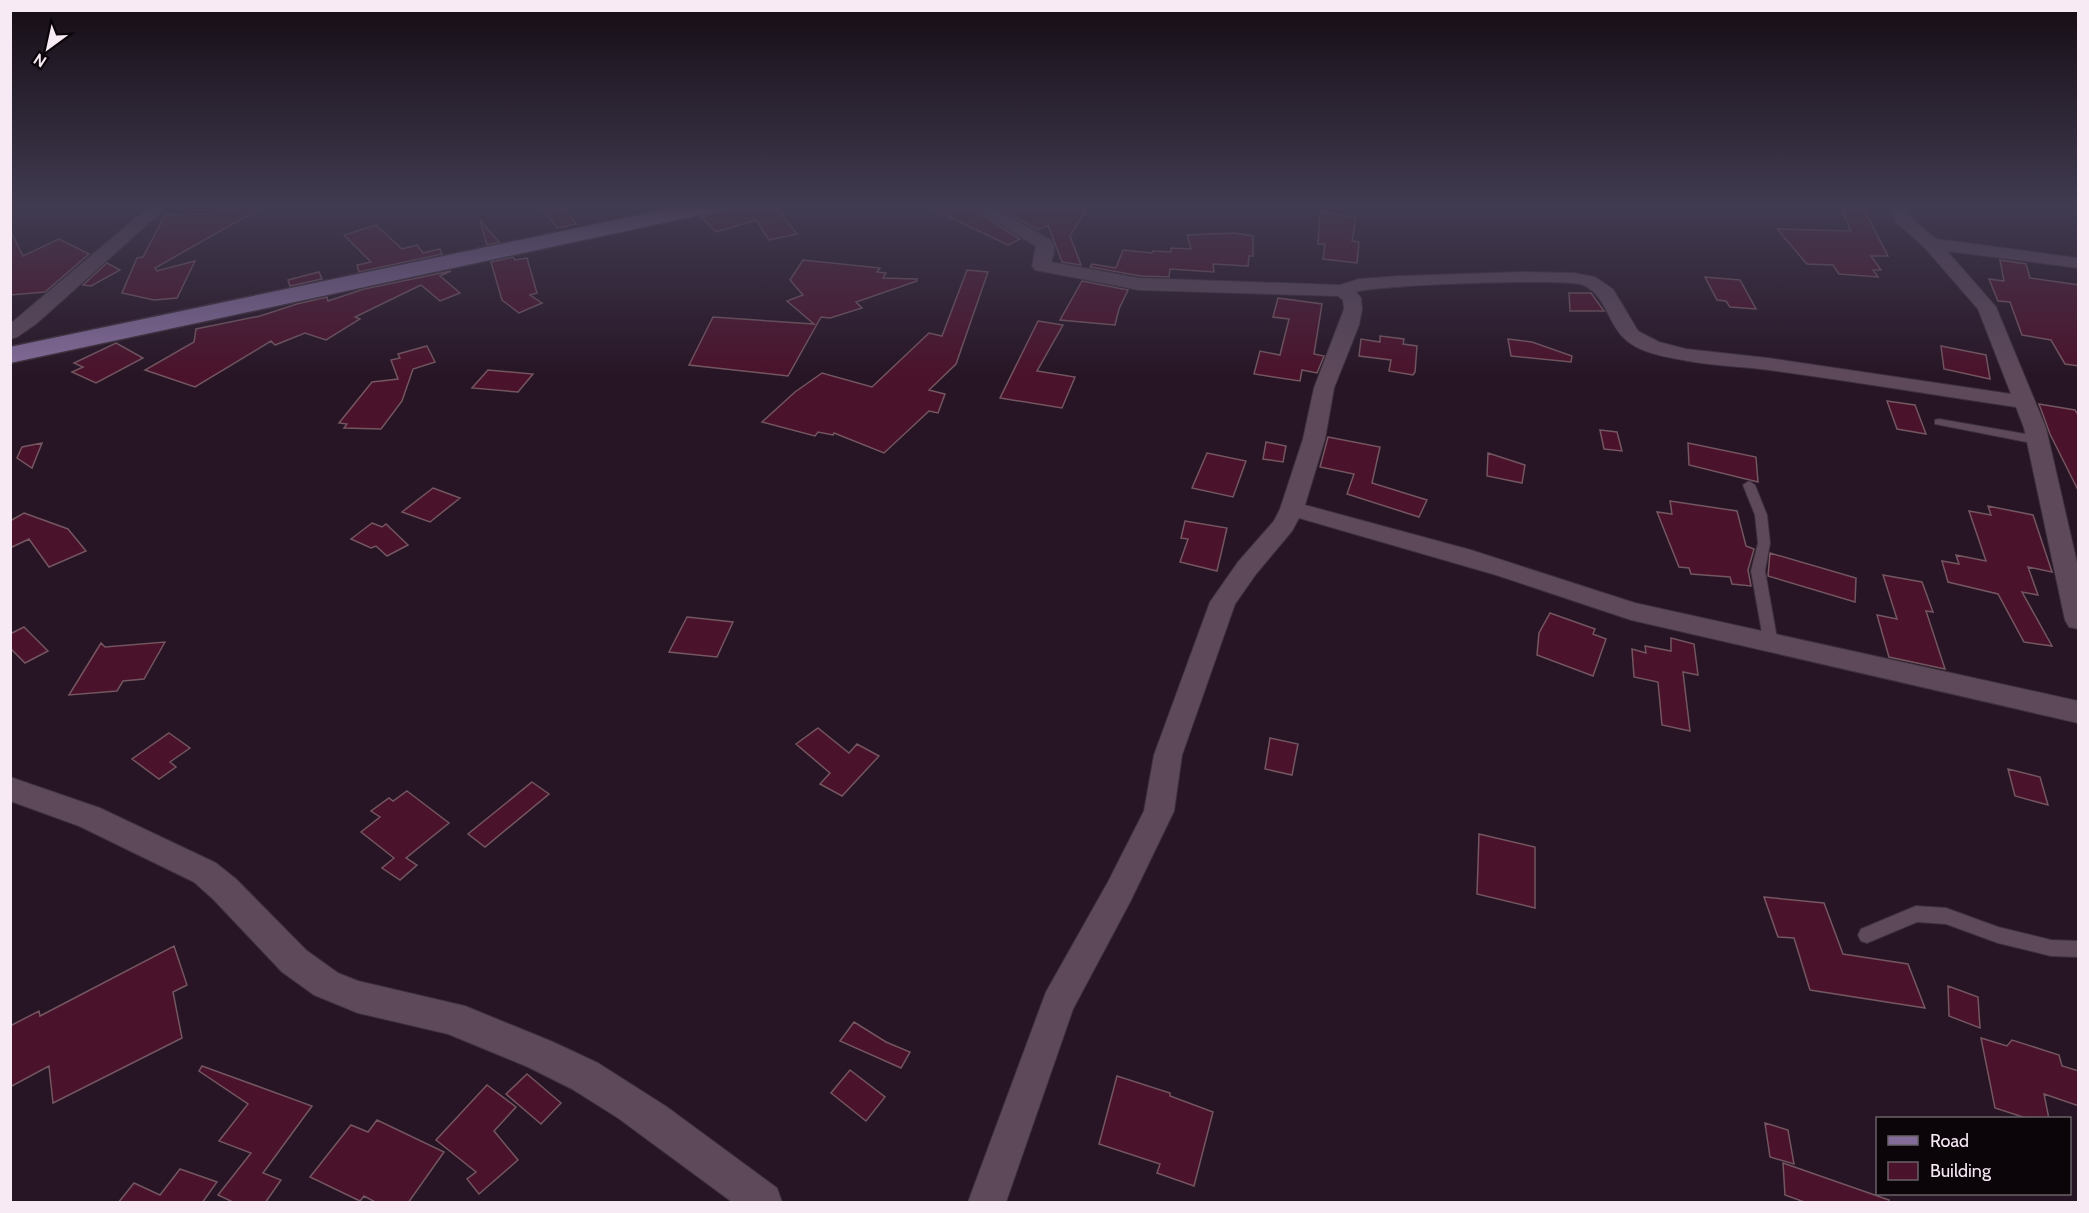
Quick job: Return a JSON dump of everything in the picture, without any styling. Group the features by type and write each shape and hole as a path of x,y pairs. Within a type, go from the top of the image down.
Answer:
{"main road":[{"path":"10,355 447,263"}],"street":[{"path":"10,333 29,320 95,263"},
{"path":"1042,263 1041,266 1140,284 1342,291 1359,285 1399,282 1521,277 1574,278 1589,281 1606,293 1631,335 1653,346 1685,356 1768,364 2024,402"},
{"path":"1948,263 1987,307 2024,402 2037,440 2079,620"},
{"path":"987,1203 1058,1004 1160,811 1168,755 1223,602 1246,568 1284,525 1292,509 1314,439 1324,388 1353,309 1352,298 1342,291"},
{"path":"1292,509 1420,543 1574,590 1631,611 2079,712"},
{"path":"10,789 34,795 207,873 234,897 305,970 327,985 356,997 412,1007 456,1020 585,1076 652,1121 763,1203"}],"lane":[{"path":"1939,422 2037,440"},
{"path":"1749,485 1761,515 1764,543 1758,571 1771,644"},
{"path":"1867,935 1916,914 1946,916 1998,935 2051,948 2079,949"}],"building":[{"path":"10,263 79,263 45,292 10,295"},
{"path":"107,263 120,270 91,286 83,285"},
{"path":"135,263 164,263 155,268 157,271 194,263 177,298 154,300 122,293"},
{"path":"368,263 402,263 359,272 357,265"},
{"path":"491,263 528,263 537,293 530,295 542,303 519,313 502,300"},
{"path":"801,263 828,263 880,268 877,272 886,273 883,278 917,279 917,281 856,302 862,308 830,318 821,317 788,376 689,365 713,317 814,324 787,301 803,295 790,280"},
{"path":"1118,263 1248,263 1248,266 1213,264 1214,272 1170,269 1169,277 1141,276 1090,267 1092,264 1116,268"},
{"path":"1806,263 1876,263 1881,270 1873,270 1878,277 1839,274 1833,265"},
{"path":"2000,263 2017,263 2026,264 2030,278 2079,285 2079,366 2065,364 2051,340 2022,335 2010,302 1998,301 1989,279 2004,281"},
{"path":"967,270 988,272 956,364 929,390 945,394 938,413 929,411 884,453 834,433 833,435 818,432 815,436 762,422 795,392 822,373 872,387 929,333 942,336"},
{"path":"451,271 440,276 460,293 440,301 421,285 355,317 360,319 326,340 305,333 275,345 271,341 195,387 145,370 194,342 196,329 260,316 327,297 328,301 364,289"},
{"path":"319,272 322,279 290,286 288,280"},
{"path":"1705,277 1740,280 1756,309 1730,307 1726,301 1717,300"},
{"path":"1082,281 1128,290 1119,309 1115,325 1060,320"},
{"path":"1569,293 1591,293 1604,311 1570,311"},
{"path":"1278,298 1322,304 1314,354 1324,356 1317,373 1302,370 1300,381 1254,374 1260,351 1280,355 1289,319 1273,317"},
{"path":"1038,321 1063,325 1037,371 1075,377 1062,408 1000,398"},
{"path":"1380,336 1404,339 1403,344 1417,346 1413,375 1389,371 1391,360 1359,356 1361,339 1380,342"},
{"path":"1508,339 1532,342 1572,356 1571,362 1511,356"},
{"path":"116,343 143,358 96,383 72,372 83,367 74,363"},
{"path":"427,346 435,362 413,369 402,401 381,429 344,428 347,424 339,423 372,382 398,379 391,360 400,358 398,354"},
{"path":"1941,346 1986,355 1990,379 1944,369"},
{"path":"488,370 533,374 518,392 472,388"},
{"path":"1887,401 1915,405 1926,434 1897,429"},
{"path":"2039,404 2075,410 2079,416 2079,492 2050,434"},
{"path":"1600,430 1617,432 1622,451 1604,449"},
{"path":"1328,437 1380,447 1372,483 1427,500 1419,517 1347,494 1354,474 1320,467"},
{"path":"1266,442 1286,446 1283,462 1263,459"},
{"path":"42,443 32,468 17,458 22,447"},
{"path":"1688,443 1756,457 1758,482 1689,465"},
{"path":"1207,453 1246,461 1233,497 1192,488"},
{"path":"1488,453 1525,465 1522,483 1487,476"},
{"path":"433,488 460,498 430,522 402,512"},
{"path":"1670,501 1737,511 1746,546 1754,549 1748,570 1751,586 1732,584 1730,577 1691,574 1689,568 1679,567 1657,512 1672,514"},
{"path":"1988,506 2033,515 2052,572 2028,567 2038,595 2022,592 2052,646 2024,642 1998,594 1948,582 1942,561 1959,564 1956,555 1986,561 1969,511 1991,515"},
{"path":"24,513 68,529 86,551 49,567 29,539 10,548 10,521"},
{"path":"1185,521 1227,528 1217,571 1180,562 1188,539 1181,538"},
{"path":"372,523 382,527 386,524 408,545 387,556 376,546 371,548 351,539"},
{"path":"1770,553 1856,578 1855,602 1768,576"},
{"path":"1883,575 1922,582 1933,612 1926,611 1945,669 1889,657 1877,615 1897,619"},
{"path":"1550,613 1595,629 1593,634 1606,639 1593,676 1537,655 1539,633"},
{"path":"687,617 733,622 717,657 669,652"},
{"path":"24,627 48,651 25,663 10,648 10,634"},
{"path":"1671,638 1694,644 1698,675 1683,672 1690,731 1662,725 1658,682 1634,677 1632,649 1646,653 1645,646 1671,651"},
{"path":"165,642 144,679 123,681 117,691 69,695 101,643 105,647"},
{"path":"818,728 849,753 857,744 879,756 842,796 820,784 830,773 796,744"},
{"path":"169,733 190,748 170,762 176,767 159,779 132,759"},
{"path":"1270,738 1298,744 1292,775 1265,769"},
{"path":"2008,769 2040,777 2048,805 2015,796"},
{"path":"532,782 549,794 485,847 468,834"},
{"path":"407,791 449,823 406,858 417,865 400,880 382,868 394,858 361,832 380,817 371,811 389,798 393,801"},
{"path":"1479,834 1535,847 1535,908 1477,894"},
{"path":"1764,897 1824,903 1843,954 1908,964 1925,1008 1810,990 1794,938 1778,937"},
{"path":"174,946 187,985 173,992 182,1038 53,1103 49,1066 10,1087 10,1026 39,1011 40,1016"},
{"path":"1948,986 1978,997 1980,1028 1949,1016"},
{"path":"854,1022 886,1042 910,1052 901,1068 840,1041"},
{"path":"1981,1038 2007,1046 2012,1040 2059,1055 2062,1066 2079,1071 2079,1106 2044,1094 2049,1117 2023,1117 1995,1108"},
{"path":"202,1066 312,1106 263,1173 281,1180 265,1203 235,1203 218,1195 251,1153 219,1141 248,1104 199,1071"},
{"path":"850,1070 885,1097 866,1121 831,1093"},
{"path":"527,1074 561,1103 541,1124 506,1094"},
{"path":"1117,1076 1170,1093 1170,1096 1213,1112 1194,1186 1157,1173 1160,1164 1099,1144"},
{"path":"487,1085 516,1107 494,1131 518,1160 479,1194 467,1179 476,1172 436,1140"},
{"path":"377,1120 444,1152 408,1203 377,1203 364,1196 360,1201 310,1177 351,1125 368,1132"},
{"path":"1765,1123 1788,1130 1794,1164 1770,1157"},
{"path":"1783,1163 1889,1200 1888,1203 1807,1203 1785,1195"},
{"path":"180,1169 217,1182 202,1203 118,1203 134,1183 160,1195"}]}
